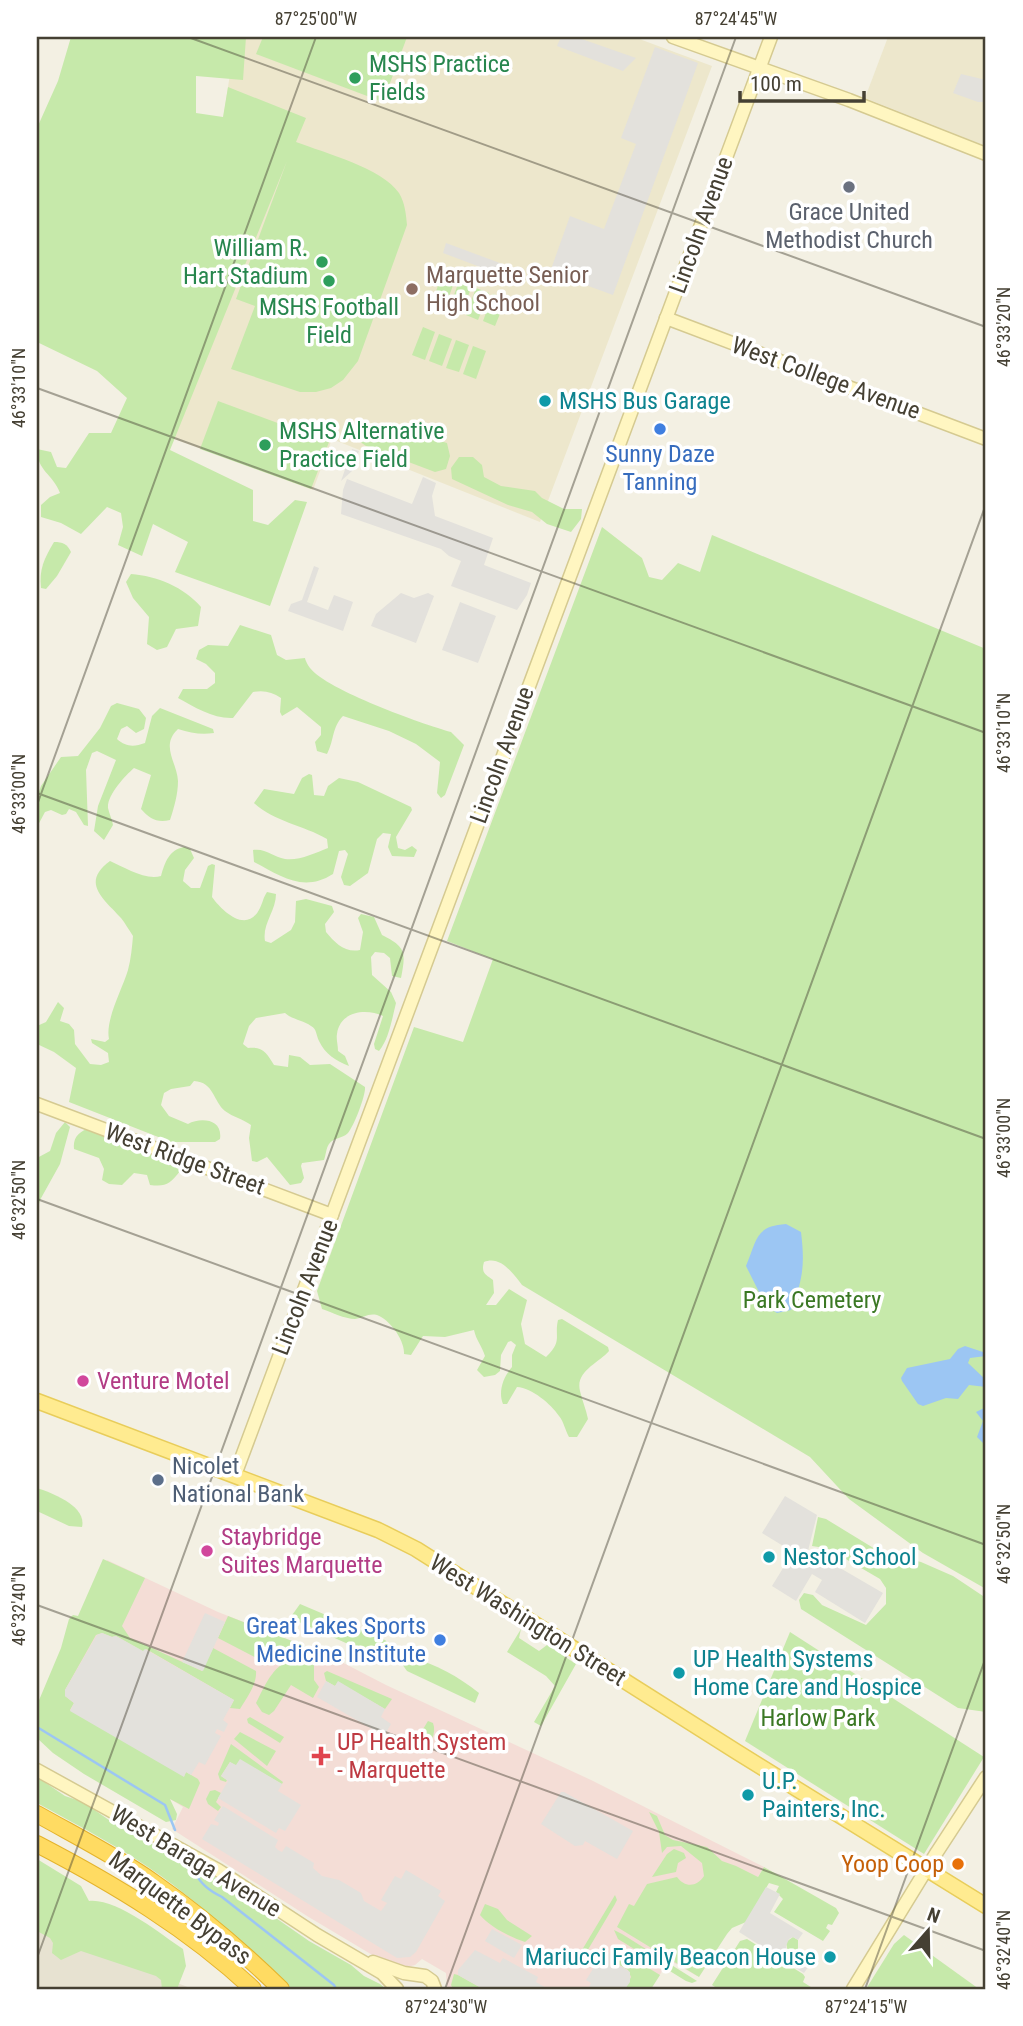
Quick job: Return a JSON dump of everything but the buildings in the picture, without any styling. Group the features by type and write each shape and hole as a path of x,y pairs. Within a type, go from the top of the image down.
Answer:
{"highway":[{"name":"Marquette Bypass","path":"37,1814 152,1881 220,1934 281,1989"},
{"name":"Marquette Bypass","path":"37,1844 141,1903 224,1962 253,1989"}],"main road":[{"name":"West Washington Street","path":"37,1401 378,1530 416,1549 986,1906"}],"street":[{"path":"673,37 986,154"},
{"name":"Lincoln Avenue","path":"235,1475 522,698 771,37"},
{"name":"West College Avenue","path":"666,318 986,439"},
{"name":"West Ridge Street","path":"37,1104 332,1214"},
{"name":"West Baraga Avenue","path":"37,1770 218,1870 317,1935 386,1976 398,1989"},
{"path":"853,1989 986,1777"},
{"name":"West Baraga Avenue","path":"353,1956 425,1976 435,1989"},
{"path":"398,1989 411,1974"}],"shaded area":[{"name":"Marquette Senior High School","path":"239,37 634,37 712,66 540,522 332,439 313,490 174,439 234,48"},
{"path":"561,37 576,37 636,58 623,71 557,46"},
{"path":"888,37 986,37 986,146 865,98"},
{"path":"655,47 698,63 613,295 550,272 570,216 604,229 636,144 621,138"},
{"path":"961,74 986,80 986,102 978,102 953,93"},
{"path":"446,243 524,272 520,282 443,253"},
{"path":"352,449 359,451 352,471 341,481"},
{"path":"423,477 436,483 432,496 435,516 493,538 484,565 531,583 517,610 451,586 461,561 441,549 341,514 347,479 412,504"},
{"path":"314,566 319,568 307,602 328,610 334,595 353,602 343,631 288,611 291,604 302,600"},
{"path":"401,593 414,598 428,593 434,596 416,643 371,626 376,614"},
{"path":"460,602 496,616 478,663 442,650"},
{"path":"785,1496 817,1515 807,1555 814,1558 816,1554 883,1593 865,1623 815,1592 822,1580 812,1574 796,1601 772,1586 793,1552 762,1533"},
{"name":"UP Health System - Marquette","path":"107,1560 218,1612 328,1655 386,1685 591,1780 764,1867 697,1976 669,1960 651,1989 447,1989 446,1973 422,1959 407,1967 374,1956 172,1829 183,1807 57,1729 53,1698"},
{"path":"205,1613 225,1622 203,1671 182,1662"},
{"path":"102,1633 116,1636 143,1651 145,1649 234,1700 223,1720 228,1724 224,1732 217,1729 215,1733 221,1736 205,1765 199,1762 191,1775 186,1772 184,1777 70,1711 74,1703 65,1696 65,1690 97,1635"},
{"path":"326,1681 335,1686 338,1681 385,1709 381,1717 391,1724 384,1736 317,1697"},
{"path":"240,1759 282,1784 278,1791 301,1805 285,1831 279,1828 276,1833 218,1798 228,1781 221,1776 230,1762 236,1765"},
{"path":"561,1792 633,1831 617,1859 585,1841 583,1845 575,1846 541,1824"},
{"path":"223,1806 278,1840 275,1847 278,1850 282,1852 286,1846 314,1863 313,1868 322,1876 339,1880 361,1893 364,1901 381,1911 387,1903 381,1900 395,1876 401,1879 406,1870 441,1891 438,1896 445,1901 416,1952 410,1957 397,1958 202,1839 211,1824 218,1826 219,1823 214,1820"},
{"path":"766,1887 780,1894 770,1913 803,1933 798,1940 793,1937 789,1939 786,1946 791,1956 800,1953 813,1960 804,1973 739,1932"},
{"path":"492,1929 522,1945 514,1958 485,1941"},
{"path":"37,1930 193,1989 37,1989"},
{"path":"475,1950 500,1963 503,1958 538,1977 536,1982 548,1989 483,1989 458,1975 458,1970"},
{"path":"610,1952 619,1957 616,1963 630,1972 630,1982 625,1989 588,1989 591,1983 586,1980 601,1956 606,1959"}],"green space":[{"path":"71,37 246,37 243,80 196,76 196,113 223,117 228,87 306,118 296,142 352,162 380,176 391,184 403,201 407,225 358,361 343,380 331,388 300,392 231,369 255,306 236,299 287,161 170,450 253,490 253,521 268,525 295,500 307,502 270,606 175,572 188,542 153,524 142,556 118,545 123,527 121,513 107,507 81,534 61,523 41,517 41,505 60,493 42,468 37,449 51,452 57,467 66,468 89,433 111,433 127,398 97,371 37,342 37,128 58,81"},
{"name":"MSHS Practice Fields","path":"263,37 407,37 383,102 256,54"},
{"path":"442,275 455,280 445,307 432,302"},
{"path":"459,281 472,286 461,314 449,309"},
{"path":"476,288 489,293 478,320 466,315"},
{"path":"493,294 506,299 495,326 483,321"},
{"path":"423,327 435,332 425,360 412,355"},
{"path":"439,334 452,339 442,366 429,361"},
{"path":"456,340 469,345 459,372 446,368"},
{"path":"473,346 486,351 476,379 463,374"},
{"name":"MSHS Alternative Practice Field","path":"218,401 329,442 311,489 200,449"},
{"path":"356,423 406,431 447,443 450,456 446,469 435,472 366,446 343,430"},
{"path":"459,457 473,457 482,465 484,477 501,486 535,491 542,498 564,509 582,509 581,519 571,532 547,524 532,512 508,505 452,479 451,468"},
{"name":"Park Cemetery","path":"602,527 642,558 649,577 662,580 678,563 700,572 712,535 986,649 986,1589 923,1553 849,1499 810,1457 522,1285 501,1263 490,1260 484,1262 483,1271 493,1280 494,1293 486,1305 496,1305 509,1289 527,1300 521,1324 525,1344 546,1357 554,1347 558,1320 562,1319 608,1347 609,1351 581,1378 580,1391 588,1419 577,1437 569,1437 556,1411 529,1390 517,1387 507,1404 503,1404 502,1385 512,1367 512,1355 516,1345 511,1341 501,1355 500,1371 484,1377 477,1370 485,1356 474,1330 445,1337 423,1336 411,1355 404,1354 399,1337 382,1317 371,1315 351,1319 322,1309 317,1291 414,1027 463,1042 493,959 447,941"},
{"path":"54,542 64,544 71,552 57,576 46,589 41,588 43,564"},
{"path":"131,574 160,580 187,594 201,607 198,626 176,629 167,647 157,650 147,644 149,617 133,598 126,582"},
{"path":"240,625 271,635 277,655 286,660 305,658 310,668 320,677 354,696 451,732 464,745 445,795 441,798 437,793 440,762 416,744 389,731 343,716 327,754 317,751 315,742 321,735 321,727 297,707 282,716 281,698 271,693 253,692 233,718 197,709 178,698 183,689 207,689 215,683 215,673 196,659 199,650 208,645 228,646"},
{"path":"117,703 139,709 146,718 144,729 136,733 127,726 121,729 117,739 127,745 145,743 152,716 160,708 213,729 214,733 205,734 178,729 173,735 170,748 178,781 170,820 154,819 141,809 151,775 134,768 110,797 108,808 113,825 104,840 94,831 98,806 116,760 97,751 92,753 86,770 88,826 84,825 76,812 69,809 62,815 51,810 45,812 37,827 37,797 41,786 61,757 78,756 100,728 111,706"},
{"path":"312,775 314,795 324,796 328,786 339,778 358,782 411,807 412,810 396,837 398,848 405,850 412,846 417,850 414,857 392,856 388,847 391,834 383,833 377,839 368,873 350,886 344,885 341,877 348,854 345,850 339,851 333,874 312,882 292,880 254,862 253,850 296,859 328,848 327,839 271,815 254,803 264,789 294,794 302,778"},
{"path":"184,847 190,849 194,858 185,870 183,881 191,888 200,888 208,866 215,865 212,897 235,918 248,920 255,916 267,892 276,894 265,929 265,941 271,943 291,930 295,922 296,901 306,899 332,906 334,912 325,924 326,932 341,946 360,950 363,932 358,918 361,914 374,917 382,935 396,943 404,956 401,978 392,976 390,958 384,953 375,952 371,957 372,975 391,992 396,1003 388,1035 379,1051 374,1044 383,1016 362,1012 343,1020 337,1034 338,1051 345,1056 349,1066 335,1059 321,1046 313,1027 285,1013 256,1018 249,1026 243,1044 248,1048 264,1051 274,1065 288,1067 289,1055 300,1057 310,1065 330,1064 365,1087 362,1103 346,1135 329,1144 324,1160 302,1163 304,1178 301,1183 290,1185 267,1157 257,1162 252,1161 249,1138 251,1125 225,1111 209,1088 201,1082 194,1081 190,1086 164,1093 161,1105 169,1116 188,1124 210,1121 218,1127 220,1139 215,1142 171,1142 69,1102 76,1068 37,1044 37,1026 46,1022 58,1002 64,1008 60,1021 69,1024 74,1030 75,1044 90,1064 101,1065 109,1062 108,1053 92,1043 91,1039 105,1042 109,1039 109,1023 128,970 133,936 98,891 97,877 110,861 142,875 161,876 171,854"},
{"path":"65,1122 70,1127 60,1164 40,1200 37,1212 37,1158 50,1151 56,1133"},
{"path":"87,1129 179,1162 180,1171 164,1185 150,1185 147,1175 134,1173 122,1185 109,1184 102,1180 104,1169 99,1158 74,1149 76,1137"},
{"path":"37,1488 74,1507 82,1520 82,1527 69,1526 37,1511"},
{"path":"818,1517 826,1519 880,1552 921,1562 953,1576 986,1598 986,1712 958,1708 801,1609 799,1600 804,1593 813,1595 822,1605 866,1625 886,1604 886,1588 880,1579 825,1548 812,1546"},
{"path":"103,1559 145,1578 122,1626 130,1638 202,1671 213,1648 256,1671 253,1686 240,1709 230,1708 234,1700 146,1649 144,1652 116,1636 102,1633 96,1635 65,1690 65,1696 74,1703 70,1710 184,1776 186,1772 198,1779 200,1783 189,1809 170,1799 177,1814 176,1820 166,1822 84,1774 53,1753 37,1738 37,1705 61,1648 69,1619 73,1615 78,1616"},
{"path":"300,1604 385,1640 392,1647 386,1661 290,1618"},
{"path":"228,1616 328,1655 289,1649 280,1651 264,1662 218,1638"},
{"path":"521,1629 519,1638 539,1651 547,1645 576,1664 541,1726 534,1722 555,1686 546,1676 507,1652"},
{"name":"Harlow Park","path":"790,1632 984,1757 924,1854 745,1741"},
{"path":"410,1658 438,1667 463,1681 479,1693 475,1703 407,1671 402,1664"},
{"path":"298,1659 314,1665 314,1680 319,1687 313,1698 291,1685 274,1711 269,1715 262,1712 256,1703 267,1681 283,1664"},
{"path":"327,1671 392,1699 385,1709 338,1682 335,1686 326,1681 324,1673"},
{"path":"250,1717 284,1737 280,1743 248,1723 247,1719"},
{"path":"428,1721 433,1723 434,1731 423,1754 412,1747"},
{"path":"240,1732 276,1751 267,1766 234,1739"},
{"path":"231,1744 283,1782 282,1784 240,1760 236,1766 230,1762 221,1776 226,1782 220,1780 218,1774"},
{"path":"37,1777 65,1796 83,1802 119,1827 224,1882 309,1941 386,1989 290,1989 212,1916 161,1876 116,1847 37,1803"},
{"path":"210,1791 221,1793 216,1802 221,1807 218,1811 208,1804 206,1799"},
{"path":"649,1812 657,1816 665,1835 673,1840 707,1847 722,1861 758,1877 764,1867 836,1908 839,1913 832,1925 828,1924 826,1928 830,1931 823,1941 774,1912 783,1899 776,1892 779,1886 769,1883 746,1922 732,1928 699,1977 617,1927 629,1904 634,1906 647,1884 677,1877 691,1885 704,1876 702,1863 681,1846 667,1847 662,1853 659,1832"},
{"path":"674,1849 684,1853 686,1858 678,1863 676,1872 652,1877 667,1854"},
{"path":"37,1859 81,1886 89,1901 112,1905 125,1911 183,1949 186,1966 177,1989 162,1989 161,1980 156,1976 81,1951 61,1960 52,1953 53,1943 50,1938 37,1931"},
{"path":"615,1895 615,1904 586,1953 577,1956 576,1954 582,1950"},
{"path":"485,1904 498,1909 507,1920 532,1936 525,1942 495,1927 480,1915"},
{"path":"614,1930 697,1981 686,1981 618,1939"},
{"path":"904,1935 979,1989 866,1989 894,1944"},
{"path":"793,1937 798,1940 798,1950 801,1950 798,1955 791,1956 788,1954 786,1942"},
{"path":"747,1939 803,1974 803,1982 814,1989 718,1989 712,1985 740,1941"},
{"path":"614,1947 660,1975 651,1989 625,1989 631,1977 628,1970 616,1963 619,1957 611,1953"},
{"path":"454,1974 483,1989 453,1989 451,1985"}],"water":[{"path":"786,1224 801,1232 802,1272 791,1310 777,1313 766,1306 746,1266 758,1236 768,1228"},
{"path":"965,1346 986,1353 986,1356 970,1358 968,1363 986,1380 986,1387 969,1385 958,1399 946,1398 923,1406 918,1404 901,1378 907,1368 950,1359 958,1349"},
{"path":"986,1407 986,1446 977,1437 983,1421 976,1412"}],"waterway":[{"path":"37,1727 165,1805 175,1830"},
{"path":"193,1870 209,1889 336,1989"}],"place":[{"name":"MSHS Practice Fields","path":"355,78"},
{"name":"Grace United Methodist Church","path":"849,187"},
{"name":"William R. Hart Stadium","path":"322,262"},
{"name":"MSHS Football Field","path":"329,281"},
{"name":"Marquette Senior High School","path":"412,289"},
{"name":"MSHS Bus Garage","path":"545,401"},
{"name":"Sunny Daze Tanning","path":"660,429"},
{"name":"MSHS Alternative Practice Field","path":"265,445"},
{"name":"Venture Motel","path":"83,1381"},
{"name":"Nicolet National Bank","path":"158,1480"},
{"name":"Staybridge Suites Marquette","path":"207,1551"},
{"name":"Nestor School","path":"769,1557"},
{"name":"Great Lakes Sports Medicine Institute","path":"440,1640"},
{"name":"UP Health Systems Home Care and Hospice","path":"679,1673"},
{"name":"UP Health System - Marquette","path":"321,1756"},
{"name":"U.P. Painters, Inc.","path":"748,1795"},
{"name":"Yoop Coop","path":"958,1864"},
{"name":"Mariucci Family Beacon House","path":"830,1957"}]}
